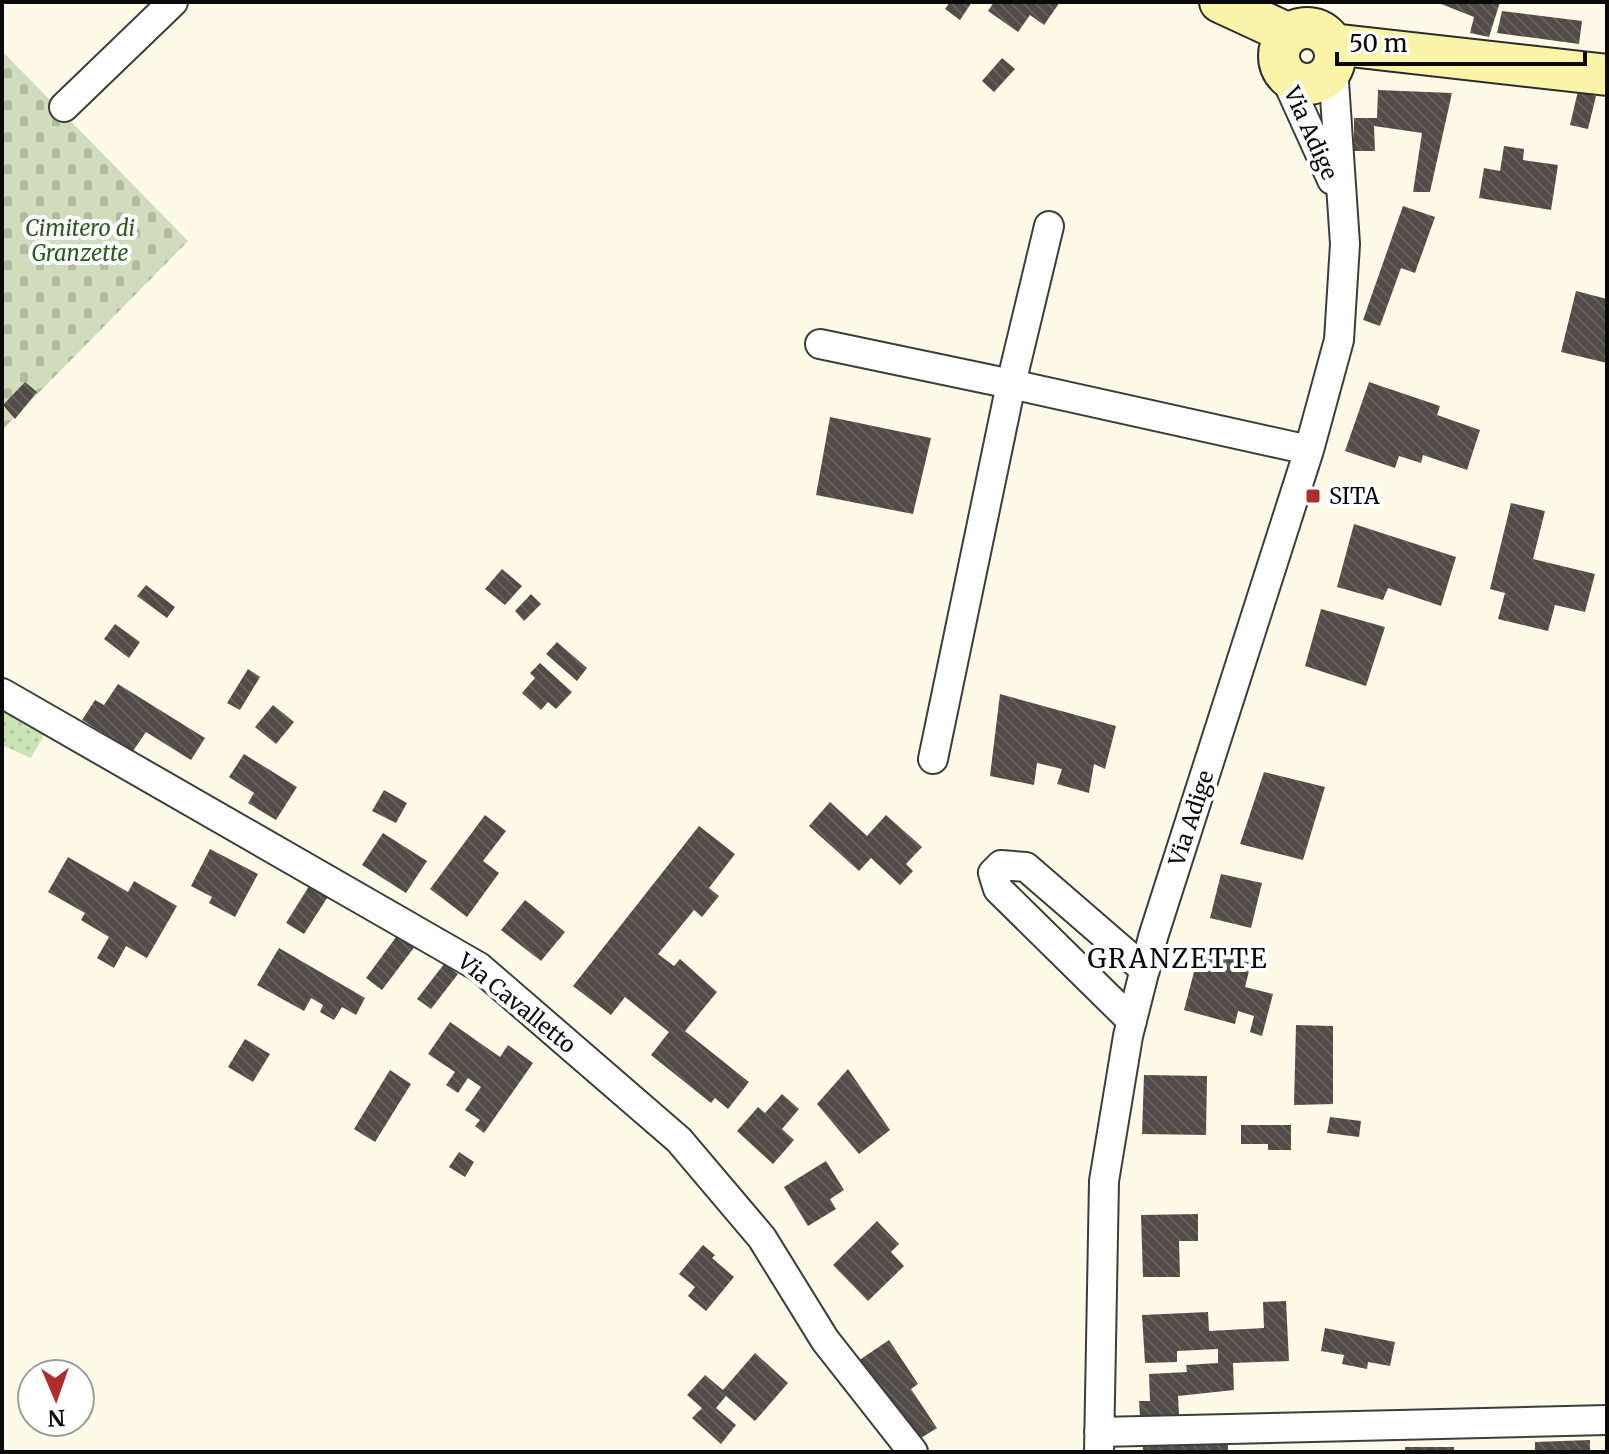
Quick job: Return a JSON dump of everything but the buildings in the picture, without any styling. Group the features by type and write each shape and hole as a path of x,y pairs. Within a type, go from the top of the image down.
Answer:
{"street":[{"path":"64,107 173,2"},
{"path":"1224,4 1284,55 1305,84 1322,80 1332,55 1386,49 1607,75"},
{"name":"Via Adige","path":"1284,55 1339,195"},
{"name":"Via Adige","path":"1099,1442 1104,1181 1132,1021 1145,970 1309,450 1339,340 1345,244 1339,195 1332,55"},
{"path":"933,759 1011,384 1049,226"},
{"path":"820,344 1309,450"},
{"name":"Via Cavalletto","path":"2,693 479,967 679,1140 762,1238 825,1340 913,1452"},
{"path":"1132,1021 998,889 993,873 1001,865 1026,867 1145,970"},
{"path":"1099,1442 1607,1420"}],"green space":[{"name":"Cimitero di Granzette","path":"2,51 188,241 2,430"},
{"path":"2,679 56,714 31,758 2,745"}],"place":[{"name":"SITA","path":"1313,496"}],"district":[{"name":"GRANZETTE","path":"1178,959"}]}
